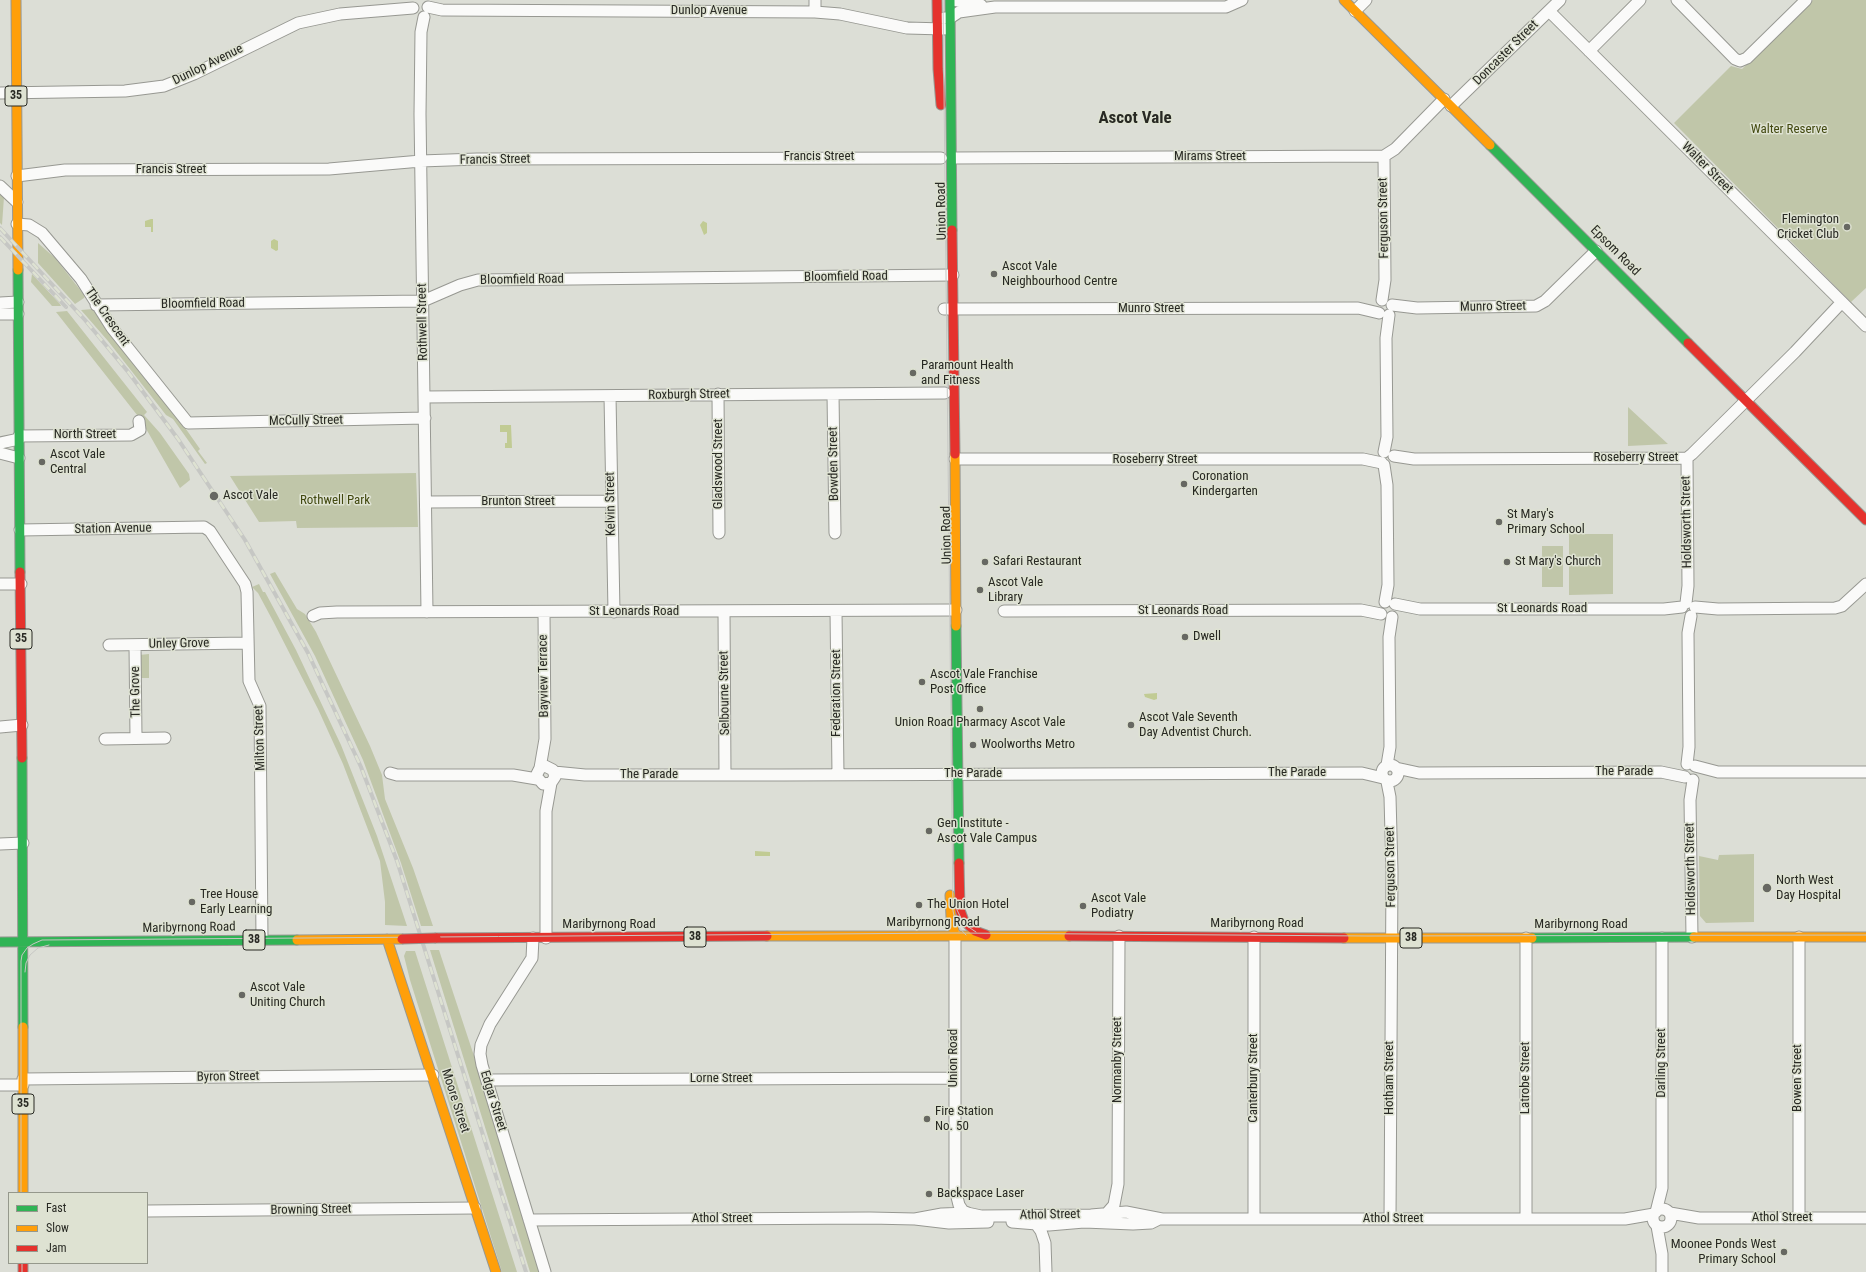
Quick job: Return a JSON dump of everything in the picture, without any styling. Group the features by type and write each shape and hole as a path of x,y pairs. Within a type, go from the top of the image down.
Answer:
{"main road":[{"name":"35","path":"16,0 23,843 23,1192"},
{"path":"937,0 941,113"},
{"name":"Union Road","path":"940,936 949,928 951,914 953,774 950,393 944,158 952,0"},
{"name":"Epsom Road","path":"1344,0 1866,520"},
{"name":"Union Road","path":"942,212 948,275"},
{"name":"Union Road","path":"953,774 960,910 964,921 975,931 987,935"},
{"name":"Union Road","path":"956,932 959,898"},
{"name":"Union Road","path":"951,914 956,932"},
{"name":"Maribyrnong Road","path":"0,942 436,938 940,936 956,932 972,935 1391,938 1866,937"},
{"name":"Moore Street","path":"388,939 496,1272"}],"street":[{"path":"815,0 815,12"},
{"path":"952,0 995,7"},
{"path":"950,24 959,12 995,7 1226,7 1242,0"},
{"path":"1355,11 1366,0"},
{"name":"Doncaster Street","path":"1448,103 1560,0"},
{"path":"1589,51 1640,0"},
{"path":"1677,0 1735,59 1740,61 1747,58 1806,0"},
{"name":"Dunlop Avenue","path":"0,93 125,91 164,86 189,77 298,23 340,14 421,8 442,10 815,12 845,15 907,28 950,24"},
{"name":"Rothwell Street","path":"421,8 421,161 427,612"},
{"name":"Walter Street","path":"1549,11 1866,326"},
{"path":"1384,156 1395,149 1448,103"},
{"name":"Mirams Street","path":"944,158 1384,156"},
{"name":"Ferguson Street","path":"1384,156 1391,938"},
{"name":"Francis Street","path":"17,172 329,169 421,161 886,157 944,158"},
{"path":"0,186 17,202"},
{"name":"The Crescent","path":"17,224 34,227 42,234 81,279 96,305 112,328 188,423"},
{"name":"Munro Street","path":"948,309 1417,308 1536,306 1545,301 1596,251"},
{"name":"Bloomfield Road","path":"96,305 423,301 460,285 478,280 948,275"},
{"path":"0,303 18,302"},
{"name":"Roseberry Street","path":"950,459 1687,458 1795,352 1842,302"},
{"path":"0,314 18,314"},
{"name":"Roxburgh Street","path":"424,397 950,393"},
{"name":"Gladswood Street","path":"718,394 720,533"},
{"name":"Bowden Street","path":"833,394 835,533"},
{"name":"Kelvin Street","path":"610,396 614,612"},
{"name":"McCully Street","path":"188,423 424,418"},
{"name":"North Street","path":"0,443 19,438 131,435 140,430 139,421"},
{"path":"0,453 19,458"},
{"name":"Holdsworth Street","path":"1687,458 1692,938"},
{"name":"Brunton Street","path":"426,502 611,501"},
{"name":"Station Avenue","path":"20,530 206,527"},
{"name":"Milton Street","path":"206,527 212,533 245,584 247,592 249,681 260,706 262,940"},
{"path":"0,584 21,584"},
{"name":"St Leonards Road","path":"1004,611 1420,609 1688,610 1838,608 1847,602 1866,584"},
{"name":"St Leonards Road","path":"313,616 320,613 337,612 952,610"},
{"name":"Selbourne Street","path":"724,611 725,775"},
{"name":"Federation Street","path":"836,611 838,775"},
{"name":"Bayview Terrace","path":"544,612 546,938"},
{"name":"Unley Grove","path":"109,645 248,643"},
{"name":"The Grove","path":"135,645 136,738"},
{"path":"0,727 22,728"},
{"path":"0,730 22,728"},
{"path":"105,739 165,738"},
{"name":"The Parade","path":"390,773 397,775 838,775 1661,772 1690,765 1718,772 1866,772"},
{"name":"The Parade","path":"1661,772 1690,779 1718,772"},
{"path":"0,844 23,843"},
{"name":"Union Road","path":"956,932 955,1181 956,1195 964,1215"},
{"name":"Normanby Street","path":"1111,1211 1117,1195 1118,1184 1118,936"},
{"name":"Canterbury Street","path":"1254,937 1254,1218"},
{"name":"Bowen Street","path":"1799,937 1799,1218"},
{"name":"Edgar Street","path":"533,938 533,953 529,965 490,1024 481,1044 482,1065 545,1272"},
{"name":"Hotham Street","path":"1390,1219 1391,938"},
{"name":"Latrobe Street","path":"1526,938 1526,1219"},
{"name":"Darling Street","path":"1662,938 1662,1272"},
{"name":"Byron Street","path":"0,1085 23,1082 433,1075"},
{"name":"Lorne Street","path":"487,1080 955,1078"},
{"name":"Union Road","path":"948,1214 955,1181"},
{"name":"Normanby Street","path":"1118,1184 1120,1198 1129,1212 1129,1224"},
{"name":"Browning Street","path":"148,1211 475,1208"},
{"path":"1111,1211 1116,1224"},
{"name":"Athol Street","path":"529,1220 915,1219 948,1214 981,1216 1051,1214 1091,1215 1111,1211 1129,1212 1162,1218 1866,1218"},
{"name":"Athol Street","path":"915,1219 948,1214"},
{"path":"1046,1249 1038,1225 1051,1214"},
{"name":"Athol Street","path":"964,1215 1038,1225 1084,1222 1116,1224 1151,1223 1162,1218"},
{"path":"1046,1272 1046,1249 1050,1232 1054,1227 1062,1223"}],"green space":[{"name":"Walter Reserve","path":"1813,0 1866,0 1866,288 1851,302 1674,123 1731,66 1742,69"},
{"path":"0,194 4,197 2,225 0,223"},
{"path":"38,243 55,258 85,296 84,298 75,304 38,263"},
{"path":"32,274 61,306 52,306 31,282"},
{"path":"93,309 181,422 200,449 198,451 207,463 205,464 173,419 166,415 108,341 81,310"},
{"path":"67,311 147,412 144,415 160,433 189,474 190,480 180,488 141,420 56,312"},
{"path":"1628,407 1668,444 1628,446"},
{"name":"Rothwell Park","path":"416,473 418,527 297,528 296,521 259,522 230,476"},
{"path":"1569,534 1613,534 1613,594 1569,595"},
{"path":"1542,546 1563,546 1563,587 1542,587"},
{"path":"275,572 297,609 305,614 316,632 370,746 382,775 385,799 413,868 433,926 421,926 401,863 363,760 315,656 270,574"},
{"path":"259,584 263,592 265,592 296,650 341,745 377,836 407,926 385,925 385,902 380,861 343,764 318,709 258,593 252,587"},
{"path":"149,654 149,678 139,678 139,655"},
{"path":"1754,854 1754,922 1706,923 1700,916 1699,856 1718,860 1719,855"},
{"path":"430,950 439,950 476,1062 541,1272 530,1272"},
{"path":"406,951 415,951 517,1272 502,1272 410,980 404,956"}],"shaded area":[{"path":"153,219 153,232 151,232 151,227 145,227 145,221"},
{"path":"703,221 707,223 707,233 704,235 700,225"},
{"path":"274,239 278,241 278,250 276,251 271,248 271,241"},
{"path":"500,425 511,425 512,448 505,448 505,443 507,443 507,432 500,432"},
{"path":"1157,693 1157,699 1154,700 1145,697 1144,694"},
{"path":"755,851 770,852 770,856 755,856"}],"tram line":[{"path":"943,0 953,911 956,924 966,935"},
{"path":"957,910 964,924 976,932"},
{"path":"21,1192 21,961 22,955 27,948 42,940 955,933 1367,936 1866,935"},
{"path":"25,972 26,963 30,955 38,948 49,945"},
{"path":"22,1264 22,1272"}],"railway":[{"path":"0,228 85,320 129,373 178,439 245,540 308,653 361,767 397,861 526,1272"},
{"path":"0,237 66,307"}],"traffic: fast":[{"path":"950,0 952,230"},
{"path":"1490,145 1688,343"},
{"path":"18,270 20,572"},
{"path":"956,626 959,863"},
{"path":"22,758 23,1027"},
{"path":"1532,938 1694,937"},
{"path":"0,942 297,940"}],"traffic: slow":[{"path":"16,0 18,270"},
{"path":"1344,0 1490,145"},
{"path":"955,454 956,626"},
{"path":"950,895 951,917 955,935"},
{"path":"767,936 1069,936"},
{"path":"1694,937 1866,937"},
{"path":"1344,938 1532,938"},
{"path":"387,939 496,1272"},
{"path":"297,940 402,939"},
{"path":"23,1027 23,1192"}],"traffic: jam":[{"path":"937,0 938,69 941,105"},
{"path":"952,230 955,454"},
{"path":"1688,343 1866,520"},
{"path":"20,572 22,758"},
{"path":"959,863 960,910 964,921 975,931 986,935"},
{"path":"436,938 767,936"},
{"path":"1069,936 1344,938"},
{"path":"402,939 436,938"},
{"path":"23,1264 23,1272"}],"place":[{"name":"Flemington Cricket Club","path":"1847,227"},
{"name":"Ascot Vale Neighbourhood Centre","path":"994,274"},
{"name":"Paramount Health and Fitness","path":"913,373"},
{"name":"Ascot Vale Central","path":"42,462"},
{"name":"Coronation Kindergarten","path":"1184,484"},
{"name":"Ascot Vale","path":"214,496"},
{"name":"St Mary's Primary School","path":"1499,522"},
{"name":"Safari Restaurant","path":"985,562"},
{"name":"St Mary's Church","path":"1507,562"},
{"name":"Ascot Vale Library","path":"980,590"},
{"name":"Dwell","path":"1185,637"},
{"name":"Ascot Vale Franchise Post Office","path":"922,682"},
{"name":"Union Road Pharmacy Ascot Vale","path":"980,709"},
{"name":"Ascot Vale Seventh Day Adventist Church.","path":"1131,725"},
{"name":"Woolworths Metro","path":"973,745"},
{"name":"Gen Institute - Ascot Vale Campus","path":"929,831"},
{"name":"North West Day Hospital","path":"1767,888"},
{"name":"Tree House Early Learning","path":"192,902"},
{"name":"The Union Hotel","path":"919,905"},
{"name":"Ascot Vale Podiatry","path":"1083,906"},
{"name":"Ascot Vale Uniting Church","path":"242,995"},
{"name":"Fire Station No. 50","path":"927,1119"},
{"name":"Backspace Laser","path":"929,1194"},
{"name":"Moonee Ponds West Primary School","path":"1784,1252"}],"district":[{"name":"Ascot Vale","path":"1135,119"}]}
